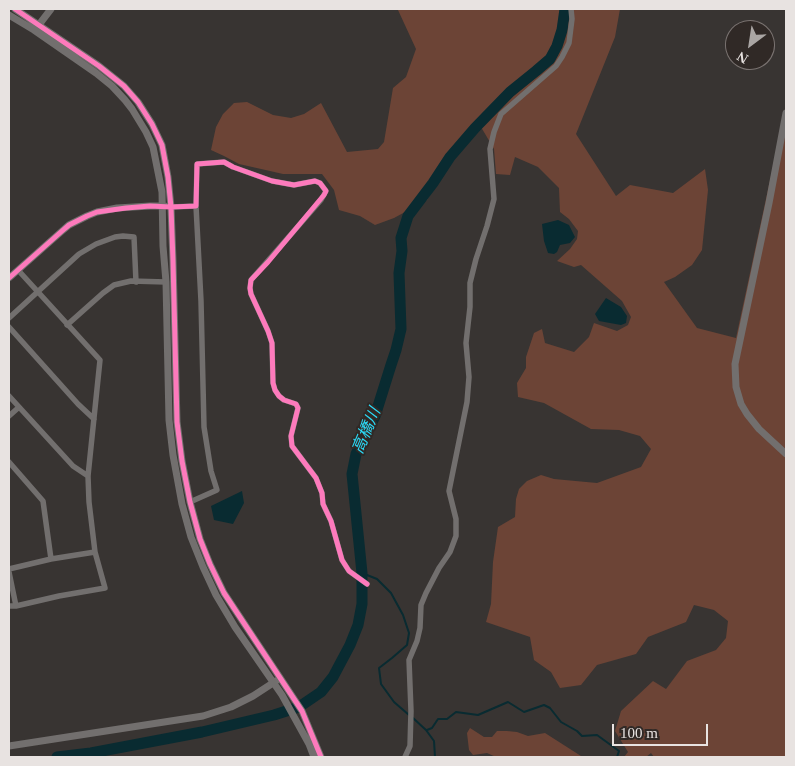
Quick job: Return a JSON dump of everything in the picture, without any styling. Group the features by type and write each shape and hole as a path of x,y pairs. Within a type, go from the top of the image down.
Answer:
{"street":[{"path":"15,9 36,28 112,86 125,100 146,132 153,147 162,192 169,420 182,504 191,537 216,595 235,627 274,683 302,711 321,757"},
{"path":"36,28 51,9"},
{"path":"405,757 410,746 409,660 417,641 422,605 426,592 450,552 456,536 456,519 449,491 467,402 469,377 466,343 470,307 470,283 488,226 494,199 490,150 494,132 501,114 556,66 569,43 572,9"},
{"path":"9,15 36,28 99,66 124,86 138,102 152,124 162,145 171,207 177,422 190,502 200,539 224,593 280,678 294,715 314,757"},
{"path":"786,113 735,364 736,386 741,404 759,429 786,454"},
{"path":"190,502 216,490 204,427 201,301 196,206 197,164 224,162 272,180 294,185 315,181 320,183 326,191 321,200 251,280 250,288 272,343 273,383 275,390 284,400 296,404 298,408 291,436 292,446 316,478 342,560 349,570 367,584"},
{"path":"9,278 69,225 96,212 117,208 196,206"},
{"path":"9,318 79,254 88,248 115,238 123,236 134,237 136,282"},
{"path":"9,606 105,588 95,552 88,476 100,360 18,270"},
{"path":"67,325 108,288 131,281 166,282"},
{"path":"9,327 66,391 94,419"},
{"path":"9,396 73,466 88,476"},
{"path":"9,416 18,408"},
{"path":"9,462 43,502 51,559"},
{"path":"16,606 9,570 51,559 95,552"},
{"path":"9,746 204,716 231,707 253,696 280,678"}],"shaded area":[{"path":"399,9 620,9 615,37 576,134 616,196 630,185 673,193 705,169 708,190 702,250 692,265 664,282 697,328 736,338 786,106 786,757 654,757 651,753 646,757 624,757 628,752 615,731 621,711 653,681 666,689 687,661 716,650 726,638 728,621 714,610 694,605 686,622 648,637 636,654 597,665 581,685 560,688 551,672 534,660 530,637 486,622 491,604 493,562 498,527 515,517 516,499 519,489 527,481 541,475 554,479 597,483 641,467 651,449 640,436 619,430 591,429 544,403 518,397 517,383 526,368 526,357 534,333 542,329 545,343 574,352 589,337 594,323 617,331 628,325 631,317 622,301 581,265 574,267 557,261 570,249 577,239 578,231 569,219 560,212 559,188 538,167 515,157 510,175 496,174 494,149 481,127 454,158 427,200 394,218 375,225 360,216 339,210 334,190 322,174 283,174 239,164 211,150 216,127 223,114 234,103 247,102 273,115 291,118 304,114 321,103 347,152 378,149 384,142 393,88 406,77 416,49"},
{"path":"470,728 484,737 492,737 497,731 517,732 528,736 545,733 581,756 590,757 496,757 487,753 473,755 469,750 467,733"}],"water":[{"path":"558,220 569,225 575,237 570,243 560,245 554,254 548,253 542,224"},
{"path":"606,298 621,307 627,316 626,323 621,325 599,321 595,314"},
{"path":"242,491 244,503 233,524 214,520 211,506"}],"waterway":[{"name":"高橋川","path":"57,757 91,753 202,732 274,715 299,707 321,692 333,677 358,625 362,604 362,573 352,474 356,454 375,416 401,329 399,273 402,251 401,238 408,216 450,157 475,128 510,92 550,59 562,30 565,9"},
{"path":"362,573 377,579 391,593 403,615 409,633 407,645 379,668 381,684 394,702 409,715"},
{"path":"427,730 432,728 438,719 447,719 456,712 478,715 508,702 524,712 544,705 550,708 561,722 582,736 597,735 619,751 617,757"},
{"path":"413,718 426,730 434,741 435,757"}],"cycle path":[{"path":"15,9 99,66 124,86 138,102 152,124 162,145 171,207 177,422 190,502 200,539 224,593 302,711 321,757"},
{"path":"9,278 69,225 97,212 150,206 196,206 197,164 224,162 272,181 294,185 315,181 320,183 326,191 324,195 251,280 250,288 272,343 273,383 275,390 284,400 296,404 298,408 291,436 292,446 316,478 342,560 349,571 367,584"}]}
